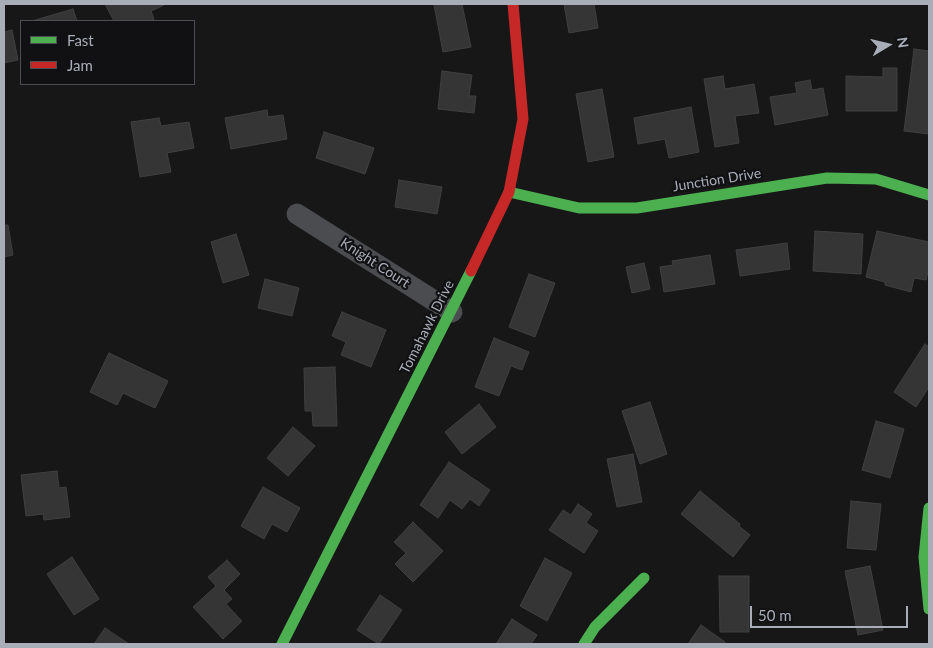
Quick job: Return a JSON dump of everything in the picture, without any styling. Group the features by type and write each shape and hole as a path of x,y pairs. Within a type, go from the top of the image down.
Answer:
{"street":[{"name":"Tomahawk Drive","path":"282,644 452,312 509,192 523,120 513,4"},
{"name":"Junction Drive","path":"509,192 579,208 637,208 827,178 876,179 929,196"},
{"name":"Knight Court","path":"298,214 452,312"},
{"path":"929,508 924,557 929,609"},
{"path":"584,644 595,627 644,578"}],"building":[{"path":"105,4 164,5 151,11 154,19 152,20 113,20"},
{"path":"462,4 471,47 443,52 434,5"},
{"path":"564,4 594,4 598,28 569,33"},
{"path":"73,9 77,20 35,20"},
{"path":"12,30 18,60 4,63 4,32"},
{"path":"914,49 929,51 929,134 904,131"},
{"path":"883,68 897,68 897,111 846,111 846,76 883,77"},
{"path":"442,71 472,75 469,96 476,96 474,113 438,109"},
{"path":"723,76 725,89 754,84 759,113 735,116 739,143 715,147 704,79"},
{"path":"810,80 812,90 823,88 828,115 775,125 770,97 797,93 795,83"},
{"path":"602,89 614,157 588,162 576,94"},
{"path":"691,107 699,152 669,158 665,139 638,144 634,118"},
{"path":"267,110 268,117 283,115 287,139 231,149 225,118"},
{"path":"159,118 161,126 189,122 194,148 167,153 171,172 140,177 131,122"},
{"path":"324,132 374,148 365,174 316,158"},
{"path":"399,180 442,187 437,214 395,207"},
{"path":"4,225 8,225 13,255 4,257"},
{"path":"815,231 863,234 861,274 813,271"},
{"path":"877,231 929,242 929,267 926,280 914,278 911,292 885,285 885,282 866,277"},
{"path":"236,234 249,275 223,283 211,242"},
{"path":"787,243 790,269 740,276 736,250"},
{"path":"710,255 715,284 664,292 660,267 673,265 672,261"},
{"path":"644,263 650,289 632,293 626,267"},
{"path":"529,274 555,283 535,337 509,327"},
{"path":"265,279 299,288 292,316 258,308"},
{"path":"342,312 386,330 371,367 341,355 346,342 332,336"},
{"path":"494,338 529,352 522,370 511,366 499,396 475,387"},
{"path":"925,344 929,347 929,387 916,407 894,392"},
{"path":"109,353 168,381 155,408 123,393 117,405 90,392"},
{"path":"335,367 337,426 313,426 312,411 305,411 304,368"},
{"path":"650,402 667,454 640,464 622,411"},
{"path":"479,404 496,427 462,454 445,432"},
{"path":"876,421 904,429 890,478 862,470"},
{"path":"293,427 315,446 288,476 267,458"},
{"path":"633,454 642,502 617,507 607,459"},
{"path":"449,462 490,490 479,506 470,499 462,509 450,500 438,518 420,505"},
{"path":"57,471 59,488 66,487 70,517 44,520 43,514 26,516 21,475"},
{"path":"263,487 300,508 287,532 272,524 264,539 241,526"},
{"path":"700,491 740,524 739,526 750,535 733,557 681,514"},
{"path":"851,501 881,504 876,550 847,548"},
{"path":"578,504 592,514 586,523 598,531 584,553 549,530 563,510 571,515"},
{"path":"413,522 443,551 413,582 395,564 406,553 394,542"},
{"path":"72,557 99,599 74,615 47,574"},
{"path":"545,558 572,573 547,621 520,606"},
{"path":"227,560 240,574 224,590 232,599 226,604 242,621 223,639 193,607 216,586 208,577"},
{"path":"870,566 883,630 858,635 845,571"},
{"path":"719,576 749,576 749,632 720,632"},
{"path":"380,595 402,610 379,644 357,630"},
{"path":"512,619 537,635 531,644 496,644"},
{"path":"701,625 725,642 724,644 688,644"},
{"path":"105,628 129,644 94,644"}],"traffic: fast":[{"path":"509,192 579,208 637,208 827,178 876,179 929,195"},
{"path":"282,644 471,271"},
{"path":"929,508 924,557 929,609"},
{"path":"584,644 595,627 644,578"}],"traffic: jam":[{"path":"471,271 509,192 523,119 513,4"}]}
